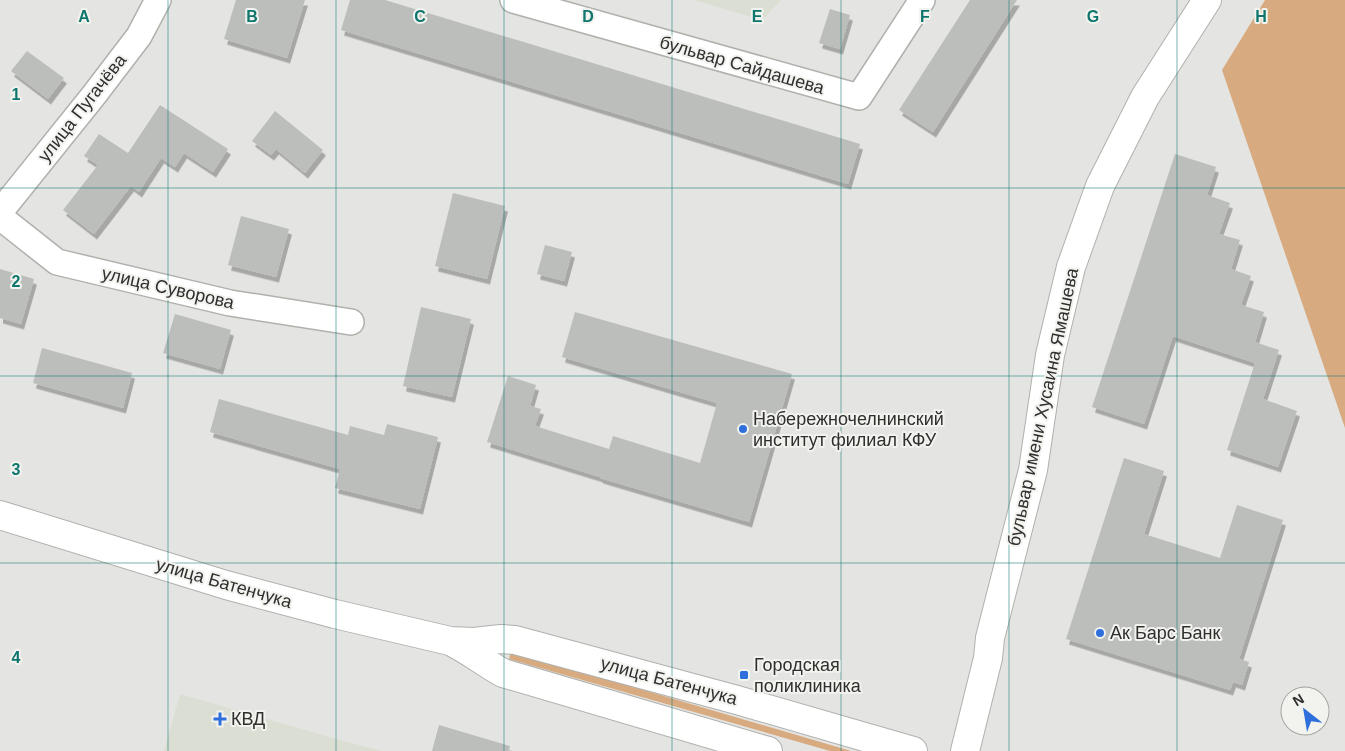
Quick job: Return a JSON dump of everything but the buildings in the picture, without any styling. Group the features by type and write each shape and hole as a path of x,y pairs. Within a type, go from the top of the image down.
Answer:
{"main road":[{"name":"бульвар имени Хусаина Ямашева","path":"965,751 988,658 990,638 1033,470 1050,355 1071,266 1100,186 1145,97 1207,0"},
{"name":"улица Батенчука","path":"0,514 226,586 450,641 515,640 737,700 883,747 914,751"},
{"name":"улица Батенчука","path":"450,641 472,651 490,666 503,673 768,751"}],"street":[{"name":"улица Пугачёва","path":"0,212 133,44 158,0"},
{"name":"бульвар Сайдашева","path":"513,0 858,97 922,0"},
{"name":"улица Суворова","path":"0,217 57,262 230,303 351,322"}],"shaded area":[{"path":"693,0 781,0 762,20"},
{"path":"1265,0 1345,0 1345,428 1222,70"},
{"path":"511,651 851,751 830,751 509,659"},
{"name":"КВД","path":"180,694 344,741 382,751 164,751"}],"place":[{"name":"Набережночелнинский институт филиал КФУ","path":"743,429"},
{"name":"Ак Барс Банк","path":"1100,633"},
{"name":"Городская поликлиника","path":"744,675"},
{"name":"КВД","path":"220,719"}]}
